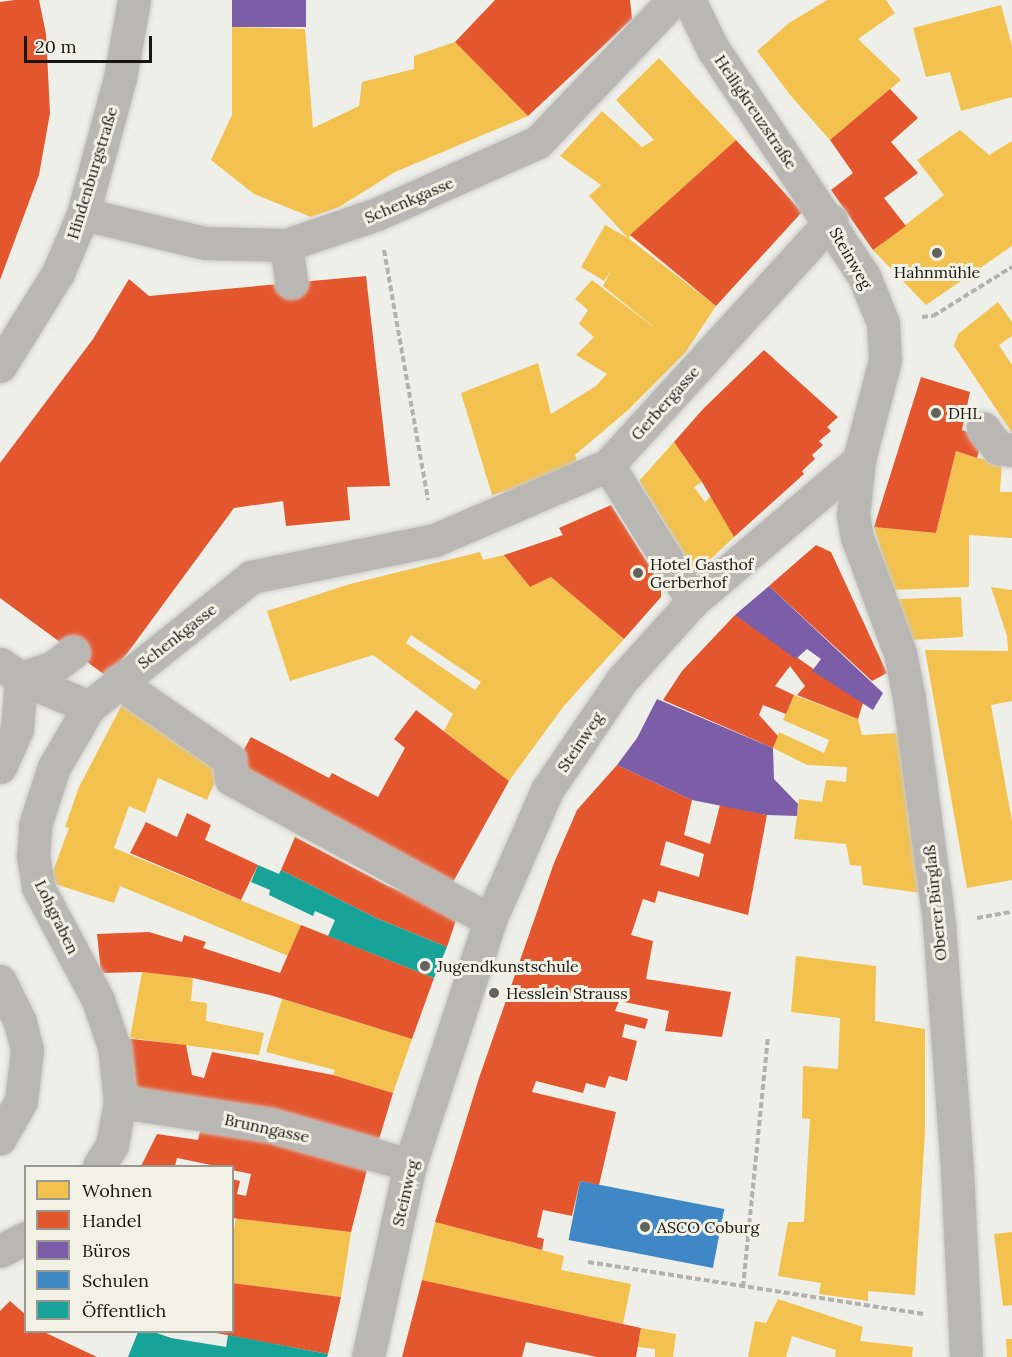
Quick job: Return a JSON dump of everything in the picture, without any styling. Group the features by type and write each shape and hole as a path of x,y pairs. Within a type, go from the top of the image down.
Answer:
{"street":[{"name":"Schenkgasse","path":"82,214 205,243 286,245 377,214 538,142 673,0"},
{"name":"Heiligkreuzstraße","path":"688,0 713,48 831,221"},
{"name":"Hindenburgstraße","path":"0,366 58,273 82,214 120,78 134,1"},
{"name":"Steinweg","path":"368,1357 410,1165 490,920 547,790 621,681 693,601 860,460 885,360 883,323 864,276 831,221"},
{"name":"Gerbergasse","path":"608,465 831,221"},
{"path":"286,245 291,282"},
{"path":"983,428 998,448 1012,450"},
{"name":"Oberer Bürglaß","path":"860,460 853,515 857,537 896,643 904,675 939,924 957,1171 966,1357"},
{"name":"Schenkgasse","path":"89,707 251,577 435,540 608,465"},
{"path":"608,465 693,601"},
{"path":"11,671 52,668 73,652"},
{"path":"11,671 89,707"},
{"path":"0,767 17,729 11,671"},
{"name":"Schenkgasse","path":"118,682 229,759 231,779 490,920"},
{"name":"Lohgraben","path":"89,707 54,767 35,825 33,857 38,887 98,1000 114,1047 120,1102 112,1145 100,1165"},
{"path":"0,981 20,1022 27,1050 21,1101 0,1138"},
{"name":"Brunngasse","path":"120,1102 270,1125 410,1165"},
{"path":"0,1251 24,1239"}],"path":[{"path":"377,214 435,540"},
{"path":"883,323 933,316 1012,267"},
{"path":"743,1287 768,1038"},
{"path":"588,1262 964,1320"}],"building: Wohnen":[{"path":"827,0 886,0 895,13 858,39 901,80 830,140 791,96 757,51 789,23"},
{"path":"1001,5 1012,46 1012,97 961,111 950,72 926,77 913,28"},
{"path":"232,27 305,29 313,128 359,106 362,82 414,69 414,56 455,42 528,116 395,172 339,207 311,217 254,194 211,160 232,115"},
{"path":"659,58 736,140 628,238 589,196 601,185 560,156 602,111 642,147 654,140 616,100"},
{"path":"960,130 989,155 1012,141 1012,246 926,305 873,250 944,195 917,160"},
{"path":"605,225 628,238 716,306 685,353 628,410 575,455 580,471 492,495 461,393 538,363 551,414 596,386 607,374 576,355 594,337 579,324 588,310 575,299 592,280 660,332 603,286 612,269 604,281 581,267"},
{"path":"998,302 1012,322 1012,336 999,345 1012,365 1012,433 954,346 958,334"},
{"path":"674,442 702,482 694,487 705,502 711,496 734,537 696,573 639,481"},
{"path":"956,451 977,458 1002,461 1000,492 1012,492 1012,538 969,535 969,587 892,590 874,527 936,533"},
{"path":"480,552 483,560 504,555 530,587 551,577 624,639 563,707 509,781 444,731 453,714 373,655 290,681 267,611 350,584","holes":["411,635 481,682 475,690 406,643"]},
{"path":"991,587 1012,590 1012,701 991,705 1012,821 1012,880 967,888 925,650 1008,651 1007,636"},
{"path":"961,597 963,637 910,640 897,599"},
{"path":"794,695 858,719 862,735 898,733 921,893 863,885 861,866 850,865 846,844 794,839 799,799 822,802 826,780 846,782 847,767 807,765 773,748 779,732 824,753 829,740 783,720"},
{"path":"126,697 223,764 207,800 158,778 145,813 129,806 114,848 301,925 288,956 120,886 114,903 49,882 69,828 65,827 79,787"},
{"path":"796,956 876,966 875,1021 925,1029 925,1131 915,1295 868,1291 868,1301 819,1294 821,1283 778,1276 788,1222 804,1222 810,1119 802,1118 803,1066 838,1069 840,1018 791,1012"},
{"path":"142,972 193,978 191,1001 207,1003 206,1021 264,1033 259,1055 130,1038"},
{"path":"282,999 412,1039 393,1093 333,1075 335,1070 266,1052"},
{"path":"236,1218 351,1232 341,1297 234,1283"},
{"path":"435,1222 564,1256 561,1270 631,1284 623,1324 422,1280"},
{"path":"1012,1232 1012,1305 1003,1306 994,1234"},
{"path":"778,1299 863,1327 860,1341 913,1347 912,1357 835,1357 836,1350 792,1336 786,1357 748,1357 755,1321 766,1323"},
{"path":"641,1328 676,1334 673,1357 655,1357 655,1349 638,1347"},
{"path":"1006,1339 1012,1339 1012,1357 1007,1357"}],"building: Handel":[{"path":"39,0 46,34 50,113 39,175 0,280 0,2"},
{"path":"495,0 630,0 632,19 528,116 455,42"},
{"path":"890,89 918,118 891,142 918,173 884,198 906,226 873,250 831,190 853,173 830,140"},
{"path":"736,140 802,212 716,306 630,235"},
{"path":"366,276 390,486 347,487 350,520 286,526 283,501 234,508 109,678 0,598 0,463 93,339 129,279 149,296"},
{"path":"764,350 838,417 827,427 831,431 819,441 823,445 812,455 815,459 802,471 804,474 734,537 702,482 674,442 703,409"},
{"path":"921,377 970,392 962,430 984,438 977,458 956,451 936,533 874,527"},
{"path":"611,505 661,584 661,597 624,639 551,577 530,587 504,555 563,535 559,528"},
{"path":"816,545 831,552 887,673 872,681 769,586"},
{"path":"735,615 863,703 858,719 797,695 805,686 790,666 775,686 794,695 786,714 763,705 759,715 778,736 773,748 663,700 682,671"},
{"path":"416,710 509,781 453,882 234,767 251,737 329,778 332,773 378,797 405,748 394,739"},
{"path":"617,765 692,800 684,835 710,844 720,805 767,815 748,915 658,891 655,903 643,899 631,935 653,941 646,979 731,992 722,1037 665,1031 669,1011 619,1001 615,1011 648,1019 645,1029 625,1024 622,1037 637,1041 627,1081 609,1076 605,1088 586,1083 583,1093 536,1081 532,1092 616,1112 599,1185 580,1181 572,1216 543,1210 537,1237 544,1239 542,1250 435,1222 479,1078 554,863 577,810","holes":["666,841 704,854 699,877 660,865"]},
{"path":"187,813 211,825 205,840 258,865 241,900 130,853 146,822 177,837"},
{"path":"295,837 388,886 458,914 447,947 376,918 281,870"},
{"path":"301,925 434,978 412,1039 270,995 193,978 142,972 101,973 97,934 149,932 182,942 184,935 206,942 203,948 280,973"},
{"path":"123,1038 186,1045 192,1075 204,1078 212,1052 333,1075 393,1093 377,1146 132,1095"},
{"path":"202,1123 369,1162 351,1232 234,1218 234,1180 240,1181 237,1194 246,1196 251,1174 234,1170 234,1165 211,1165 177,1158 175,1165 142,1165 157,1134 198,1140"},
{"path":"422,1280 641,1328 636,1357 597,1357 526,1342 522,1357 402,1357"},
{"path":"234,1283 341,1297 328,1354 216,1333 234,1333"},
{"path":"10,1301 24,1313 24,1333 46,1333 97,1357 0,1357 0,1311"}],"building: Büros":[{"path":"232,0 306,0 306,27 232,27"},
{"path":"769,586 883,693 873,710 812,671 821,659 807,649 796,659 735,615"},
{"path":"657,699 773,748 774,779 798,804 797,816 767,815 692,800 617,765 637,738"}],"building: Schulen":[{"name":"ASCO Coburg","path":"580,1181 724,1209 713,1268 569,1240"}],"building: Öffentlich":[{"path":"258,865 279,874 281,870 376,918 447,947 434,978 328,936 335,920 315,911 313,916 269,895 270,890 251,882"},
{"path":"138,1333 157,1333 171,1338 226,1347 228,1335 328,1354 327,1357 128,1357"}],"place":[{"name":"Hahnmühle","path":"937,253"},
{"name":"DHL","path":"936,413"},
{"name":"Hotel Gasthof Gerberhof","path":"638,573"},
{"name":"Jugendkunstschule","path":"425,966"},
{"name":"Hesslein Strauss","path":"494,993"},
{"name":"ASCO Coburg","path":"645,1227"}]}
